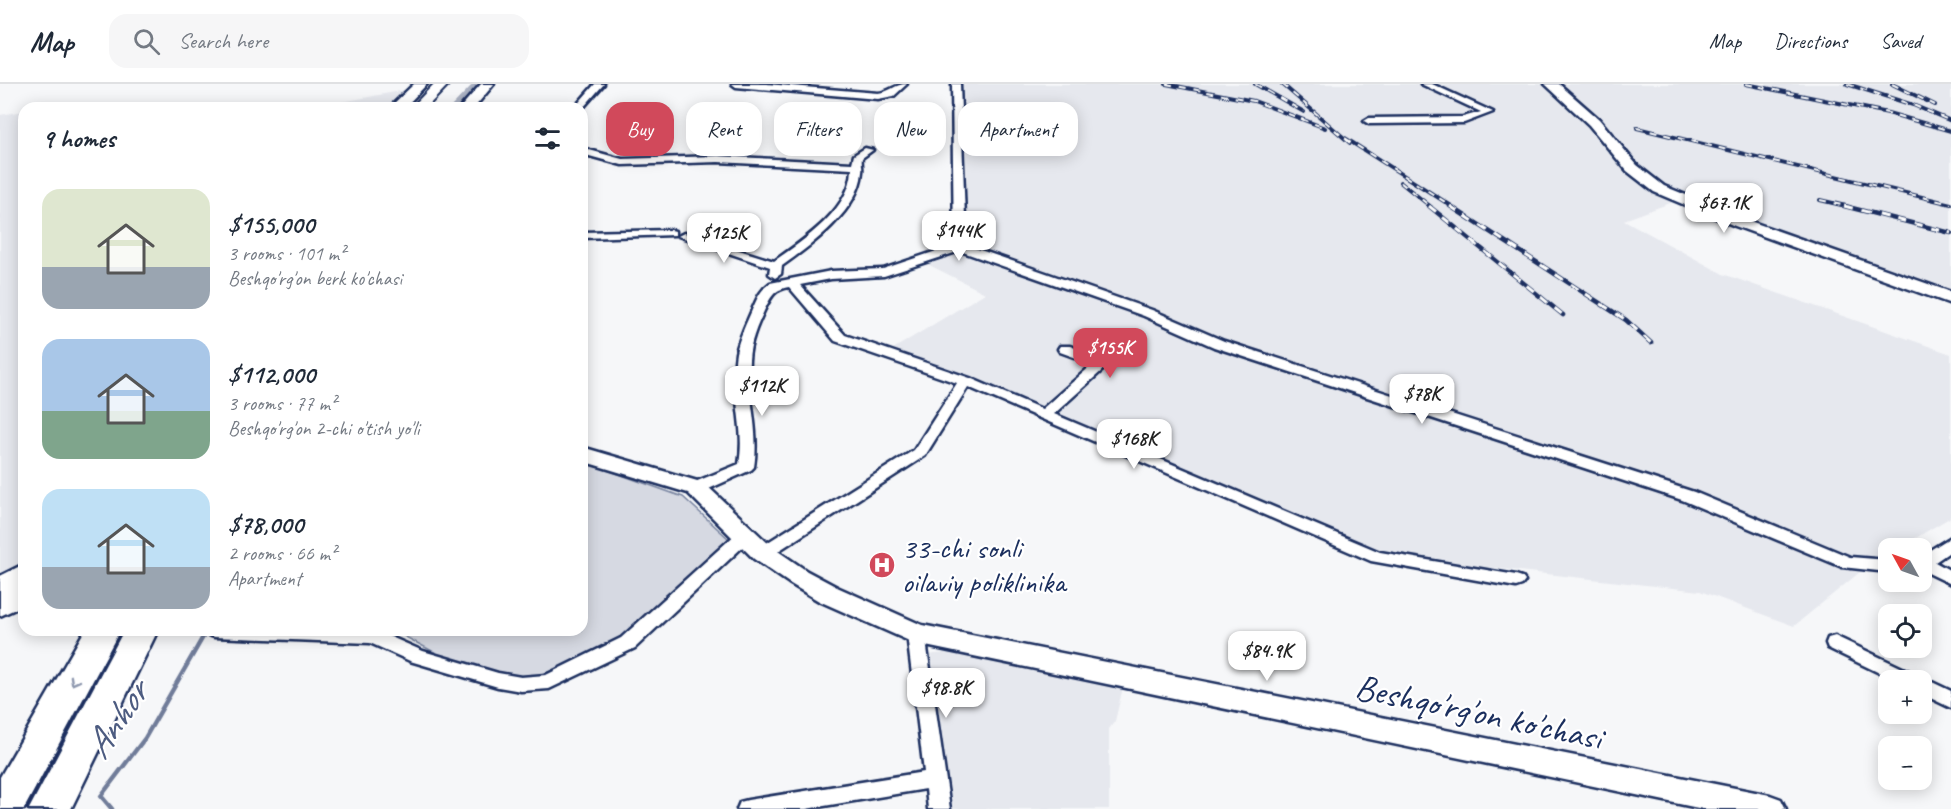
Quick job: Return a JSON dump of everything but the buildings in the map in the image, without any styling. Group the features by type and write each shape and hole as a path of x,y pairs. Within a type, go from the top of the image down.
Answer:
{"highway":[{"path":"0,604 18,593"},
{"path":"3,809 100,636"},
{"path":"50,809 138,636"},
{"path":"109,692 155,636"}],"main road":[{"path":"426,102 448,87"},
{"path":"441,102 448,87"}],"street":[{"path":"402,102 421,84"},
{"path":"472,102 488,84"},
{"path":"584,102 600,84"},
{"path":"736,84 879,96 891,94 903,84"},
{"path":"956,84 960,247"},
{"path":"1369,121 1464,120 1489,112 1425,84"},
{"path":"1551,84 1594,122 1632,168 1659,189 1732,219 1951,298"},
{"path":"774,286 776,265 816,237 836,214 854,182 858,169 855,166 860,153 868,150"},
{"path":"588,153 622,162 718,159 855,166"},
{"path":"588,235 671,232"},
{"path":"684,236 776,265"},
{"path":"696,488 746,467 748,442 742,360 746,341 767,291 774,286 831,275 884,272 960,247 1148,314 1219,344 1688,496 1848,563 1878,565"},
{"path":"792,283 840,338 965,381 1377,557 1516,581"},
{"path":"1044,415 1100,365 1065,349"},
{"path":"372,636 417,656 498,680 521,684 549,682 628,644 753,545 920,453 965,381"},
{"name":"Beshqo'rg'on ko'chasi","path":"588,456 696,488 753,545 828,594 916,634 1770,809"},
{"path":"1932,556 1951,543"},
{"path":"1932,568 1951,578"},
{"path":"0,589 18,577"},
{"path":"916,634 939,809"},
{"path":"1835,642 1891,670"},
{"path":"1932,690 1951,700"},
{"path":"748,809 935,779"}],"shaded area":[{"path":"959,84 1951,84 1951,294 1684,198 1624,220 1723,274 1951,354 1951,517 1916,538 1878,538 1878,560 1860,572 1794,626 1700,591 1383,556 974,379 893,349 985,293 925,263 962,247 960,156 1078,156 1078,102 959,102"},
{"path":"411,89 398,102 342,102"},
{"path":"18,112 18,567 0,578 0,115"},
{"path":"588,463 683,497 730,540 623,640 595,656 527,679 451,661 404,636 588,636"},
{"path":"967,650 1124,683 1115,721 1109,729 1109,809 953,809 928,655"}],"waterway":[{"name":"Anhor","path":"460,102 477,84"},
{"name":"Anhor","path":"112,809 101,796 145,738 204,636"}],"railway":[{"path":"1166,84 1254,101 1325,128"},
{"path":"1255,84 1304,112"},
{"path":"1282,84 1350,143"},
{"path":"1746,84 1888,113 1951,131"},
{"path":"1847,84 1913,105 1951,121"},
{"path":"1892,84 1935,105"},
{"path":"1637,128 1951,204"},
{"path":"1345,138 1453,207"},
{"path":"1400,182 1431,207"},
{"path":"1820,200 1850,207"},
{"path":"1429,206 1563,315"},
{"path":"1450,206 1626,320 1651,343"},
{"path":"1844,206 1951,233"}],"place":[{"name":"33-chi sonli oilaviy poliklinika","path":"882,565"}]}
